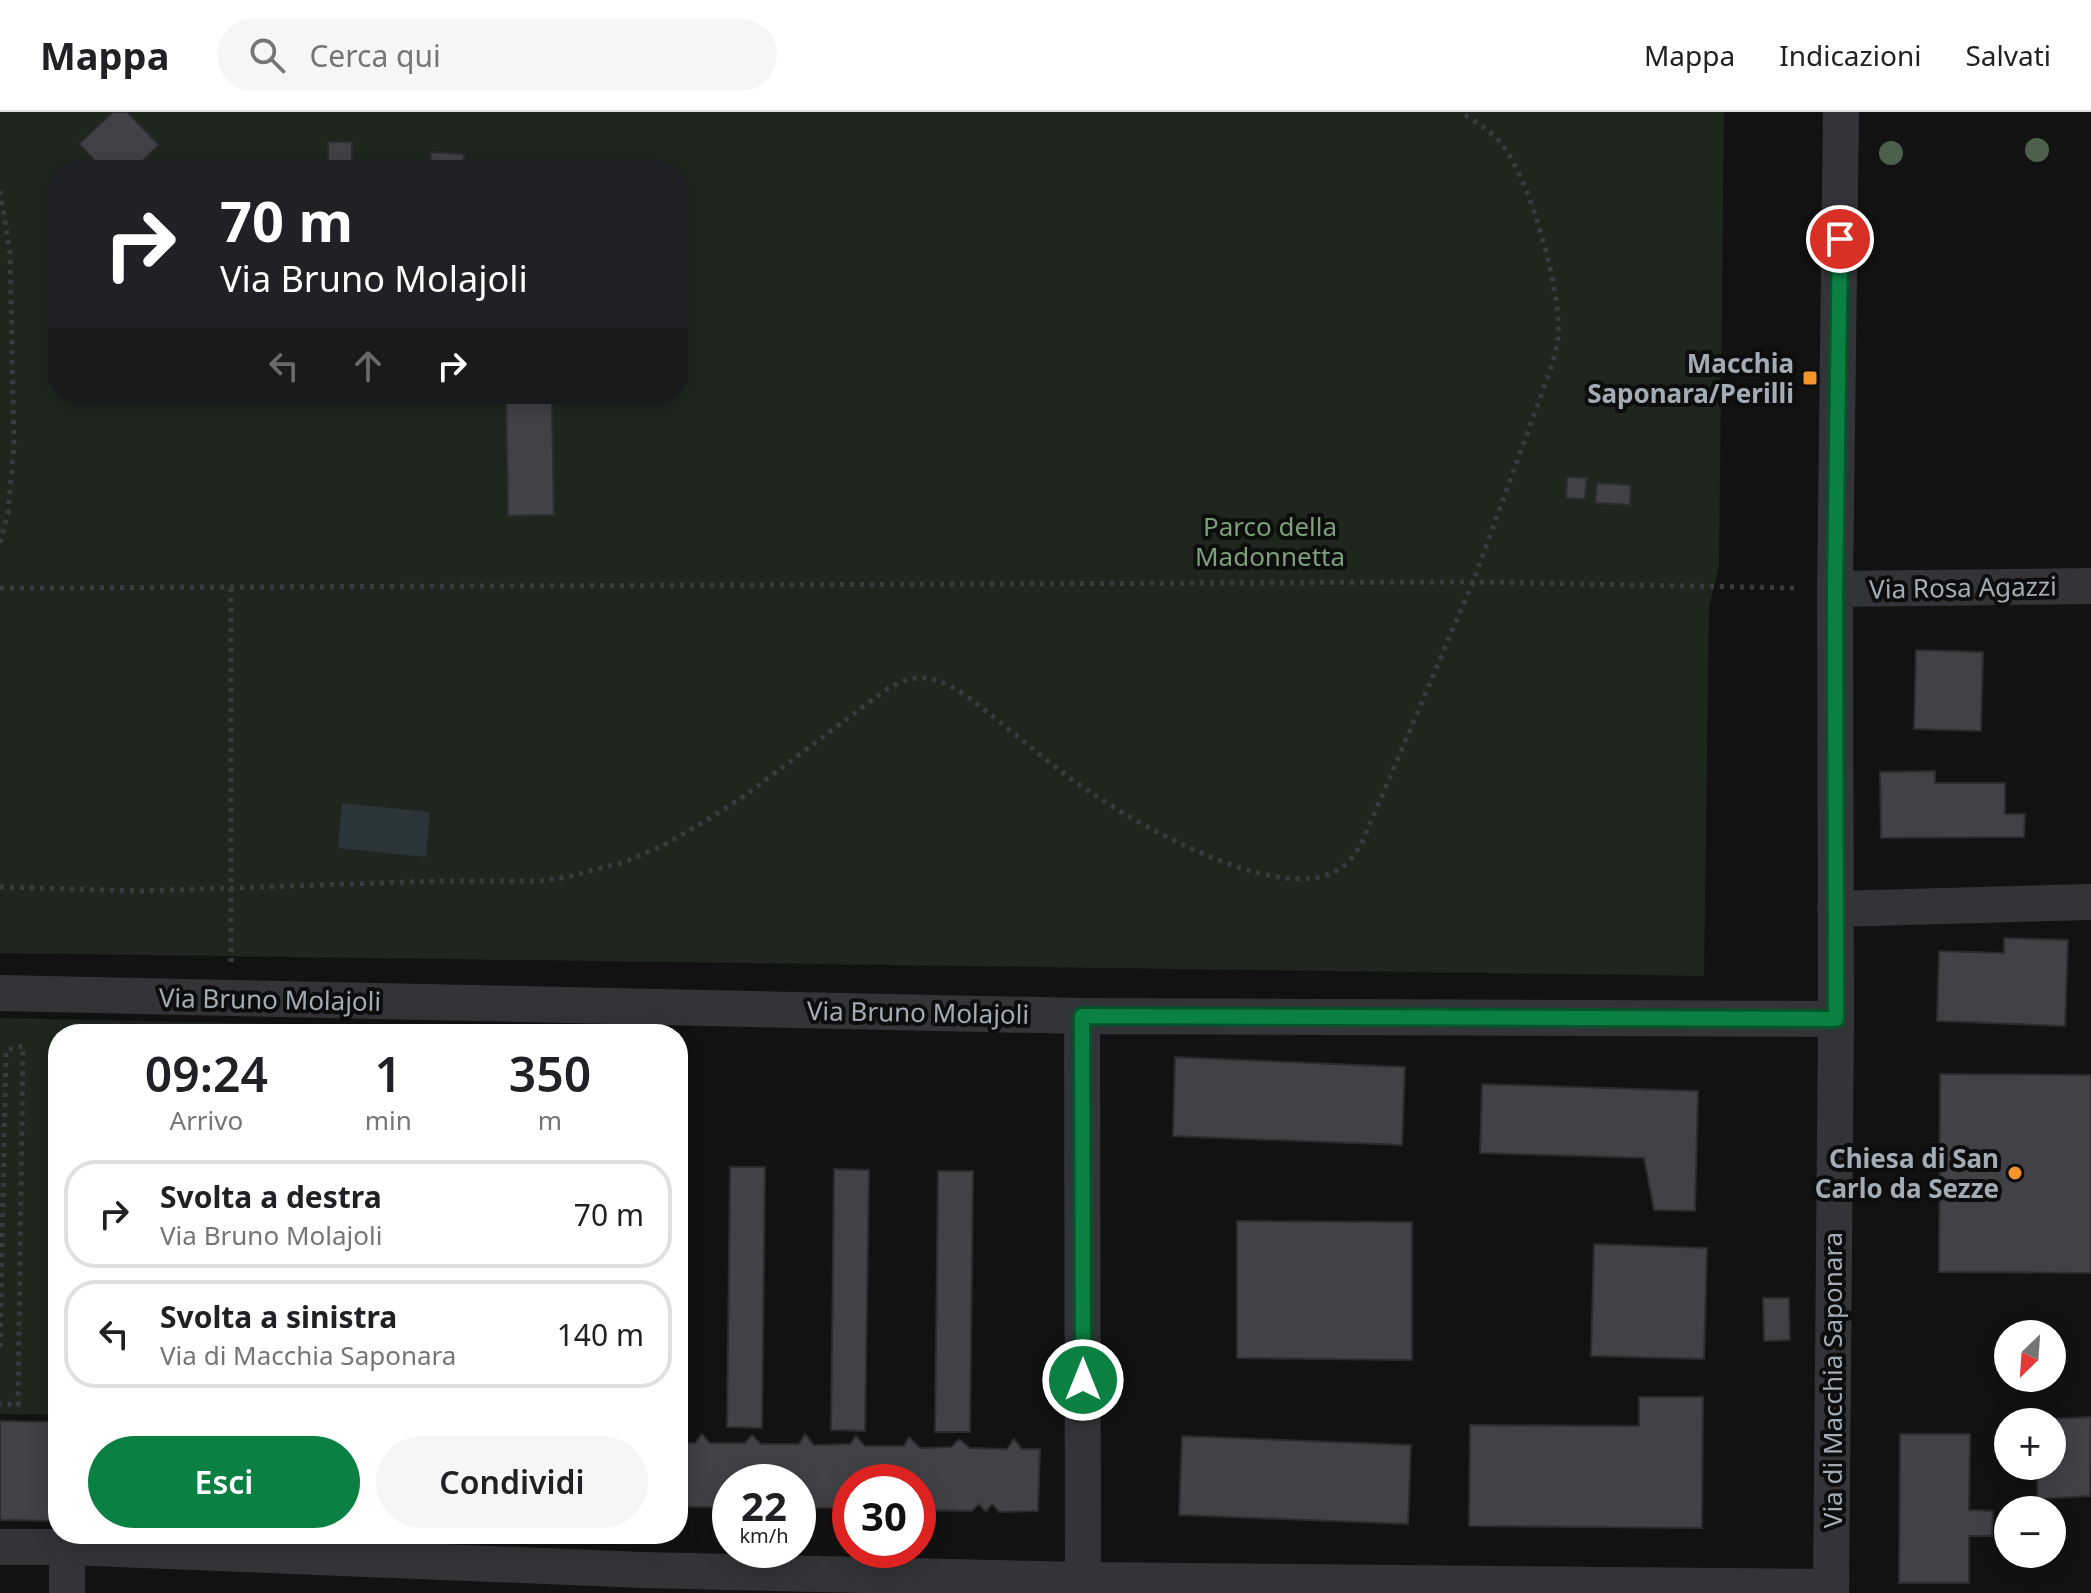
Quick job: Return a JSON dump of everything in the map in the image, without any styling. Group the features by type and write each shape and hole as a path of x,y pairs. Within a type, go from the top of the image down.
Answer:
{"street":[{"name":"Via di Macchia Saponara","path":"1831,1590 1836,1019 1835,589 1841,112"},
{"name":"Via Rosa Agazzi","path":"1835,589 2091,586"},
{"path":"1835,909 2091,902"},
{"name":"Via Bruno Molajoli","path":"0,993 1082,1016 1836,1019"},
{"path":"1082,1016 1083,1580"},
{"path":"0,1547 301,1545 644,1581 1083,1580 1253,1587 1831,1590"},
{"path":"67,1547 67,1593"}],"path":[{"path":"0,887 231,890 438,881 540,881 581,874 624,862 662,846 743,797 884,691 916,677 945,682 1092,794 1143,824 1213,858 1270,877 1296,879 1335,872 1349,862 1361,845 1473,582 1551,368 1558,339 1557,310 1545,248 1524,184 1502,145 1481,124 1460,112"},
{"path":"0,191 10,253 14,447 8,512 0,543"},
{"path":"0,588 1473,582 1835,589"},
{"path":"231,588 231,998"},
{"path":"0,1347 6,1050 23,1046 18,1405 0,1404"}],"green space":[{"name":"Parco della Madonnetta","path":"0,112 1724,112 1719,566 1709,607 1704,976 0,953"},
{"path":"0,1018 280,1024 48,1024 48,1415 0,1414"}],"shaded area":[{"path":"342,803 430,812 426,857 338,848"}],"building":[{"path":"113,112 127,112 159,145 143,160 94,160 79,144"},
{"path":"328,142 352,142 352,160 328,160"},
{"path":"431,152 464,154 464,160 431,160"},
{"path":"506,404 552,404 554,515 508,516"},
{"path":"1567,477 1587,478 1585,499 1566,498"},
{"path":"1597,483 1631,485 1630,505 1595,503"},
{"path":"1916,650 1983,652 1981,731 1914,729"},
{"path":"1935,771 1935,783 2005,783 2005,814 2025,814 2024,837 1881,838 1880,772"},
{"path":"2004,938 2068,940 2065,1026 1937,1021 1939,951 2004,953"},
{"path":"1175,1057 1405,1067 1402,1145 1173,1136"},
{"name":"Chiesa di San Carlo da Sezze","path":"1940,1074 2091,1075 2091,1273 1939,1272"},
{"path":"1482,1084 1698,1091 1695,1211 1654,1210 1644,1158 1480,1153"},
{"path":"730,1167 765,1167 762,1428 727,1427"},
{"path":"834,1169 869,1170 865,1431 831,1430"},
{"path":"938,1171 973,1171 970,1432 935,1432"},
{"path":"1237,1221 1412,1222 1412,1360 1237,1358"},
{"path":"1594,1244 1707,1248 1704,1359 1591,1356"},
{"path":"1763,1298 1789,1298 1790,1340 1764,1341"},
{"path":"1639,1397 1703,1397 1702,1528 1469,1526 1470,1425 1639,1426"},
{"path":"2091,1417 2090,1496 2038,1496 2037,1480 2066,1480 2066,1418"},
{"path":"0,1421 48,1422 48,1521 0,1520"},
{"path":"702,1434 710,1443 745,1443 752,1435 761,1444 799,1444 805,1434 814,1445 850,1444 856,1436 865,1446 904,1446 909,1437 920,1448 951,1447 959,1439 970,1448 1007,1449 1014,1439 1022,1449 1040,1449 1038,1511 999,1512 992,1504 986,1512 979,1504 972,1511 936,1510 936,1464 832,1464 832,1508 816,1508 816,1464 712,1464 712,1507 689,1507 688,1443 695,1443"},
{"path":"1900,1434 1970,1434 1969,1510 1993,1511 1992,1536 1969,1536 1969,1583 1899,1583"},
{"path":"1182,1436 1411,1445 1408,1524 1179,1515"}],"place":[{"name":"Macchia Saponara/Perilli","path":"1810,378"},
{"name":"Chiesa di San Carlo da Sezze","path":"2015,1173"}],"route":[{"path":"1083,1380 1082,1016 1836,1019 1835,589 1840,239"}]}
